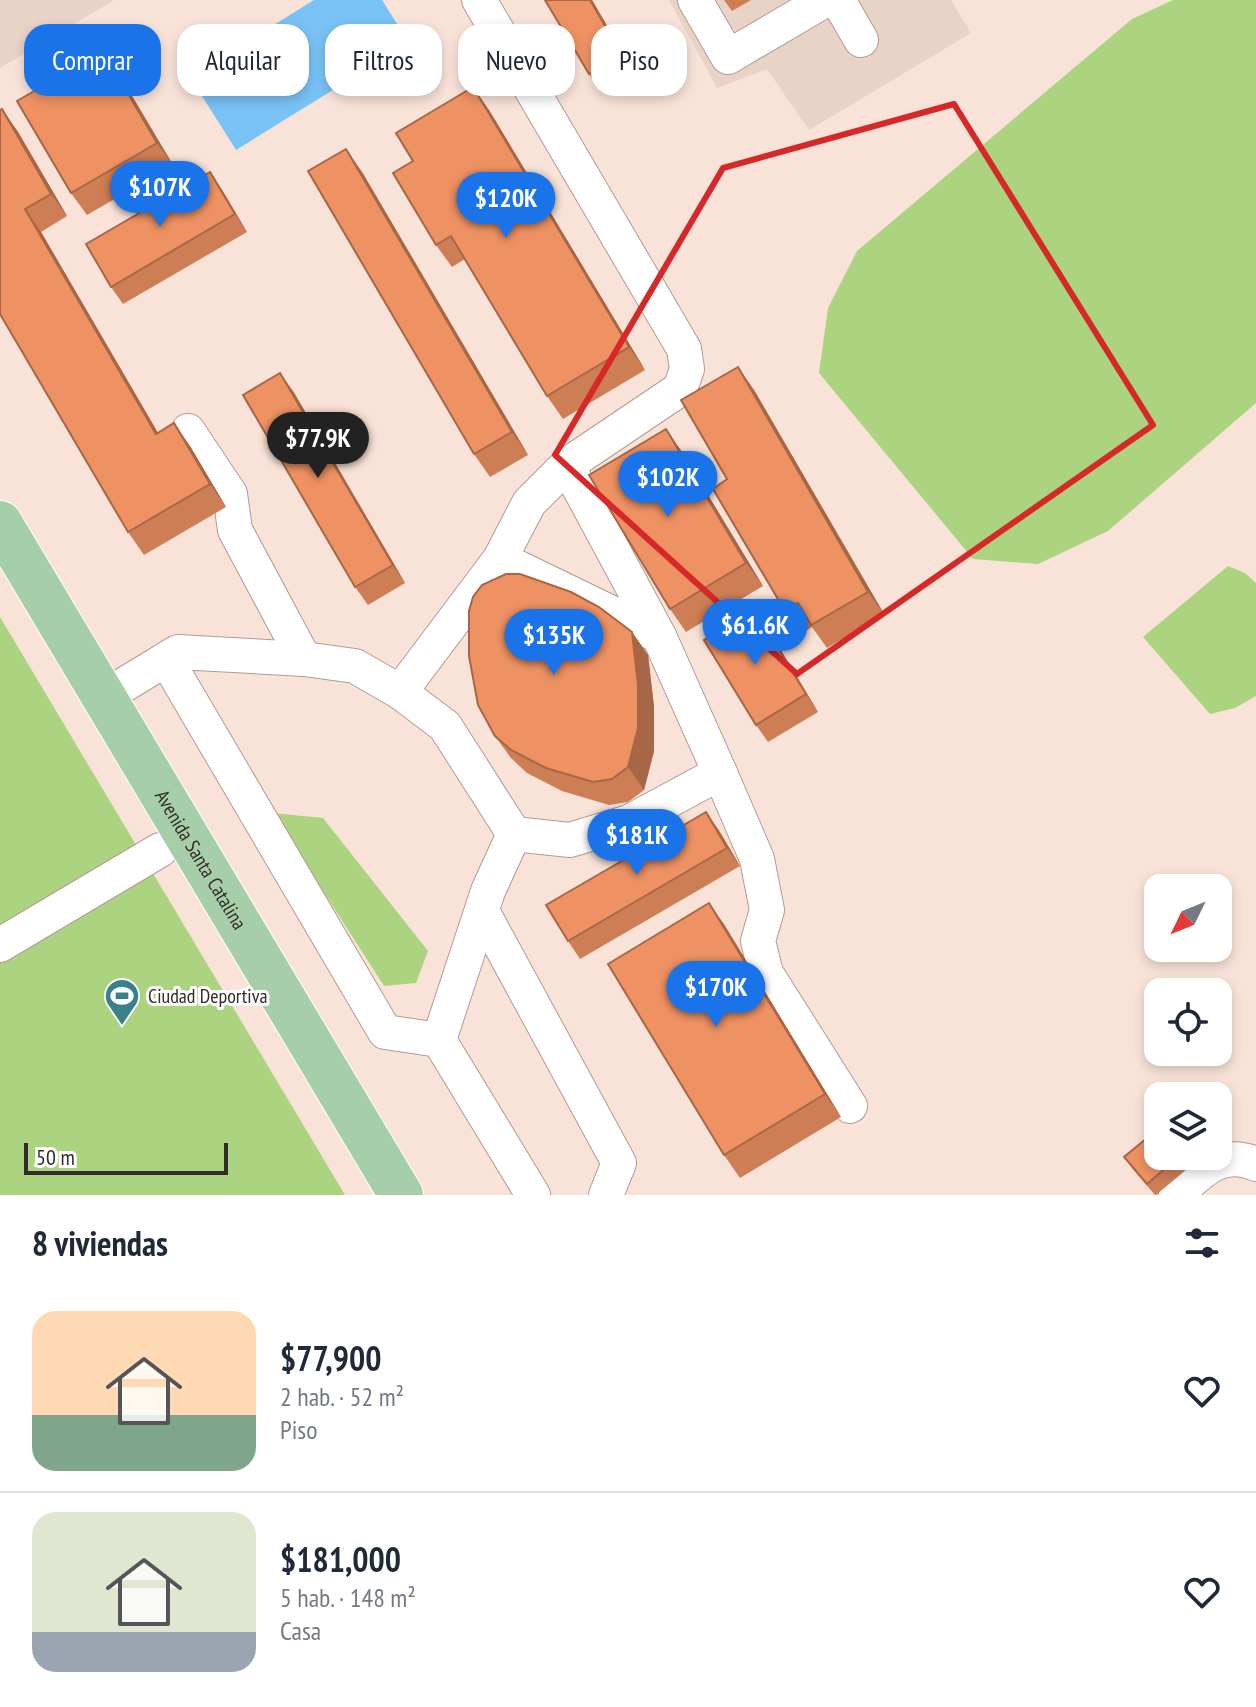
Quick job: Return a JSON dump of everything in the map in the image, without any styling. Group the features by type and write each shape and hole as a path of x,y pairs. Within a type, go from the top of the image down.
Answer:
{"main road":[{"name":"Avenida Santa Catalina","path":"0,523 401,1195"},
{"name":"Avenida Santa Catalina","path":"0,578 366,1195"}],"lane":[{"path":"400,692 500,559 529,503 567,465 680,389 687,369 684,349 479,0"},
{"path":"695,0 728,57 825,0"},
{"path":"838,0 861,40"},
{"path":"188,431 230,494 235,530 304,659"},
{"path":"567,465 659,636 757,859 767,910 758,941 766,973 850,1106"},
{"path":"500,559 659,636"},
{"path":"104,697 178,652 304,659 355,666 400,692 445,726 514,834"},
{"path":"166,659 385,1032 439,1040"},
{"path":"514,834 570,840 629,822 720,773"},
{"path":"514,834 482,911 439,1040 533,1195"},
{"path":"0,945 160,850"},
{"path":"482,911 619,1163 606,1195"},
{"path":"1176,1195 1206,1168 1229,1158 1256,1164"}],"highlighted area":[{"path":"954,104 1153,425 797,674 555,455 723,168"}],"shaded area":[{"path":"0,0 114,0 74,24 24,24 24,54 0,68"},
{"path":"669,0 951,0 971,33 809,130 767,69 717,88 687,33 687,24 682,24"}],"green space":[{"path":"1173,0 1256,0 1256,403 1108,531 1038,564 973,559 819,373 828,308 857,251 1132,19"},
{"path":"1228,566 1245,573 1256,583 1256,696 1235,708 1210,714 1143,637"},
{"name":"Ciudad Deportiva","path":"0,617 345,1195 0,1195"},
{"path":"273,813 323,818 428,951 416,983 384,986"}],"water":[{"path":"314,0 382,0 397,24 325,24 325,95 236,150 202,96 309,96 309,24 275,24"}],"building":[{"path":"545,0 590,0 604,24 591,24 591,73 575,50 575,24 559,24"},
{"path":"26,96 129,96 157,143 71,193 17,101"},
{"path":"458,96 478,96 629,347 547,396 451,236 436,245 393,173 413,161 396,133"},
{"path":"2,109 51,194 25,209 156,434 174,423 210,484 128,532 0,314"},
{"path":"346,149 512,432 474,454 308,171"},
{"path":"210,172 235,214 111,287 86,244"},
{"path":"738,367 868,592 811,625 798,603 785,611 713,489 727,479 681,400"},
{"path":"280,373 393,565 355,587 243,395"},
{"path":"666,429 746,563 670,609 589,475"},
{"path":"506,574 520,574 571,592 599,607 632,632 638,685 638,728 628,767 612,779 593,782 546,768 511,750 495,736 478,705 469,656 469,611 473,597 482,585"},
{"path":"754,609 806,694 756,725 704,640"},
{"path":"706,812 727,848 568,941 546,905"},
{"path":"709,903 825,1094 724,1155 608,964"},
{"path":"1144,1141 1144,1170 1164,1170 1147,1184 1124,1157"}],"place":[{"name":"Ciudad Deportiva","path":"122,1027"}]}
